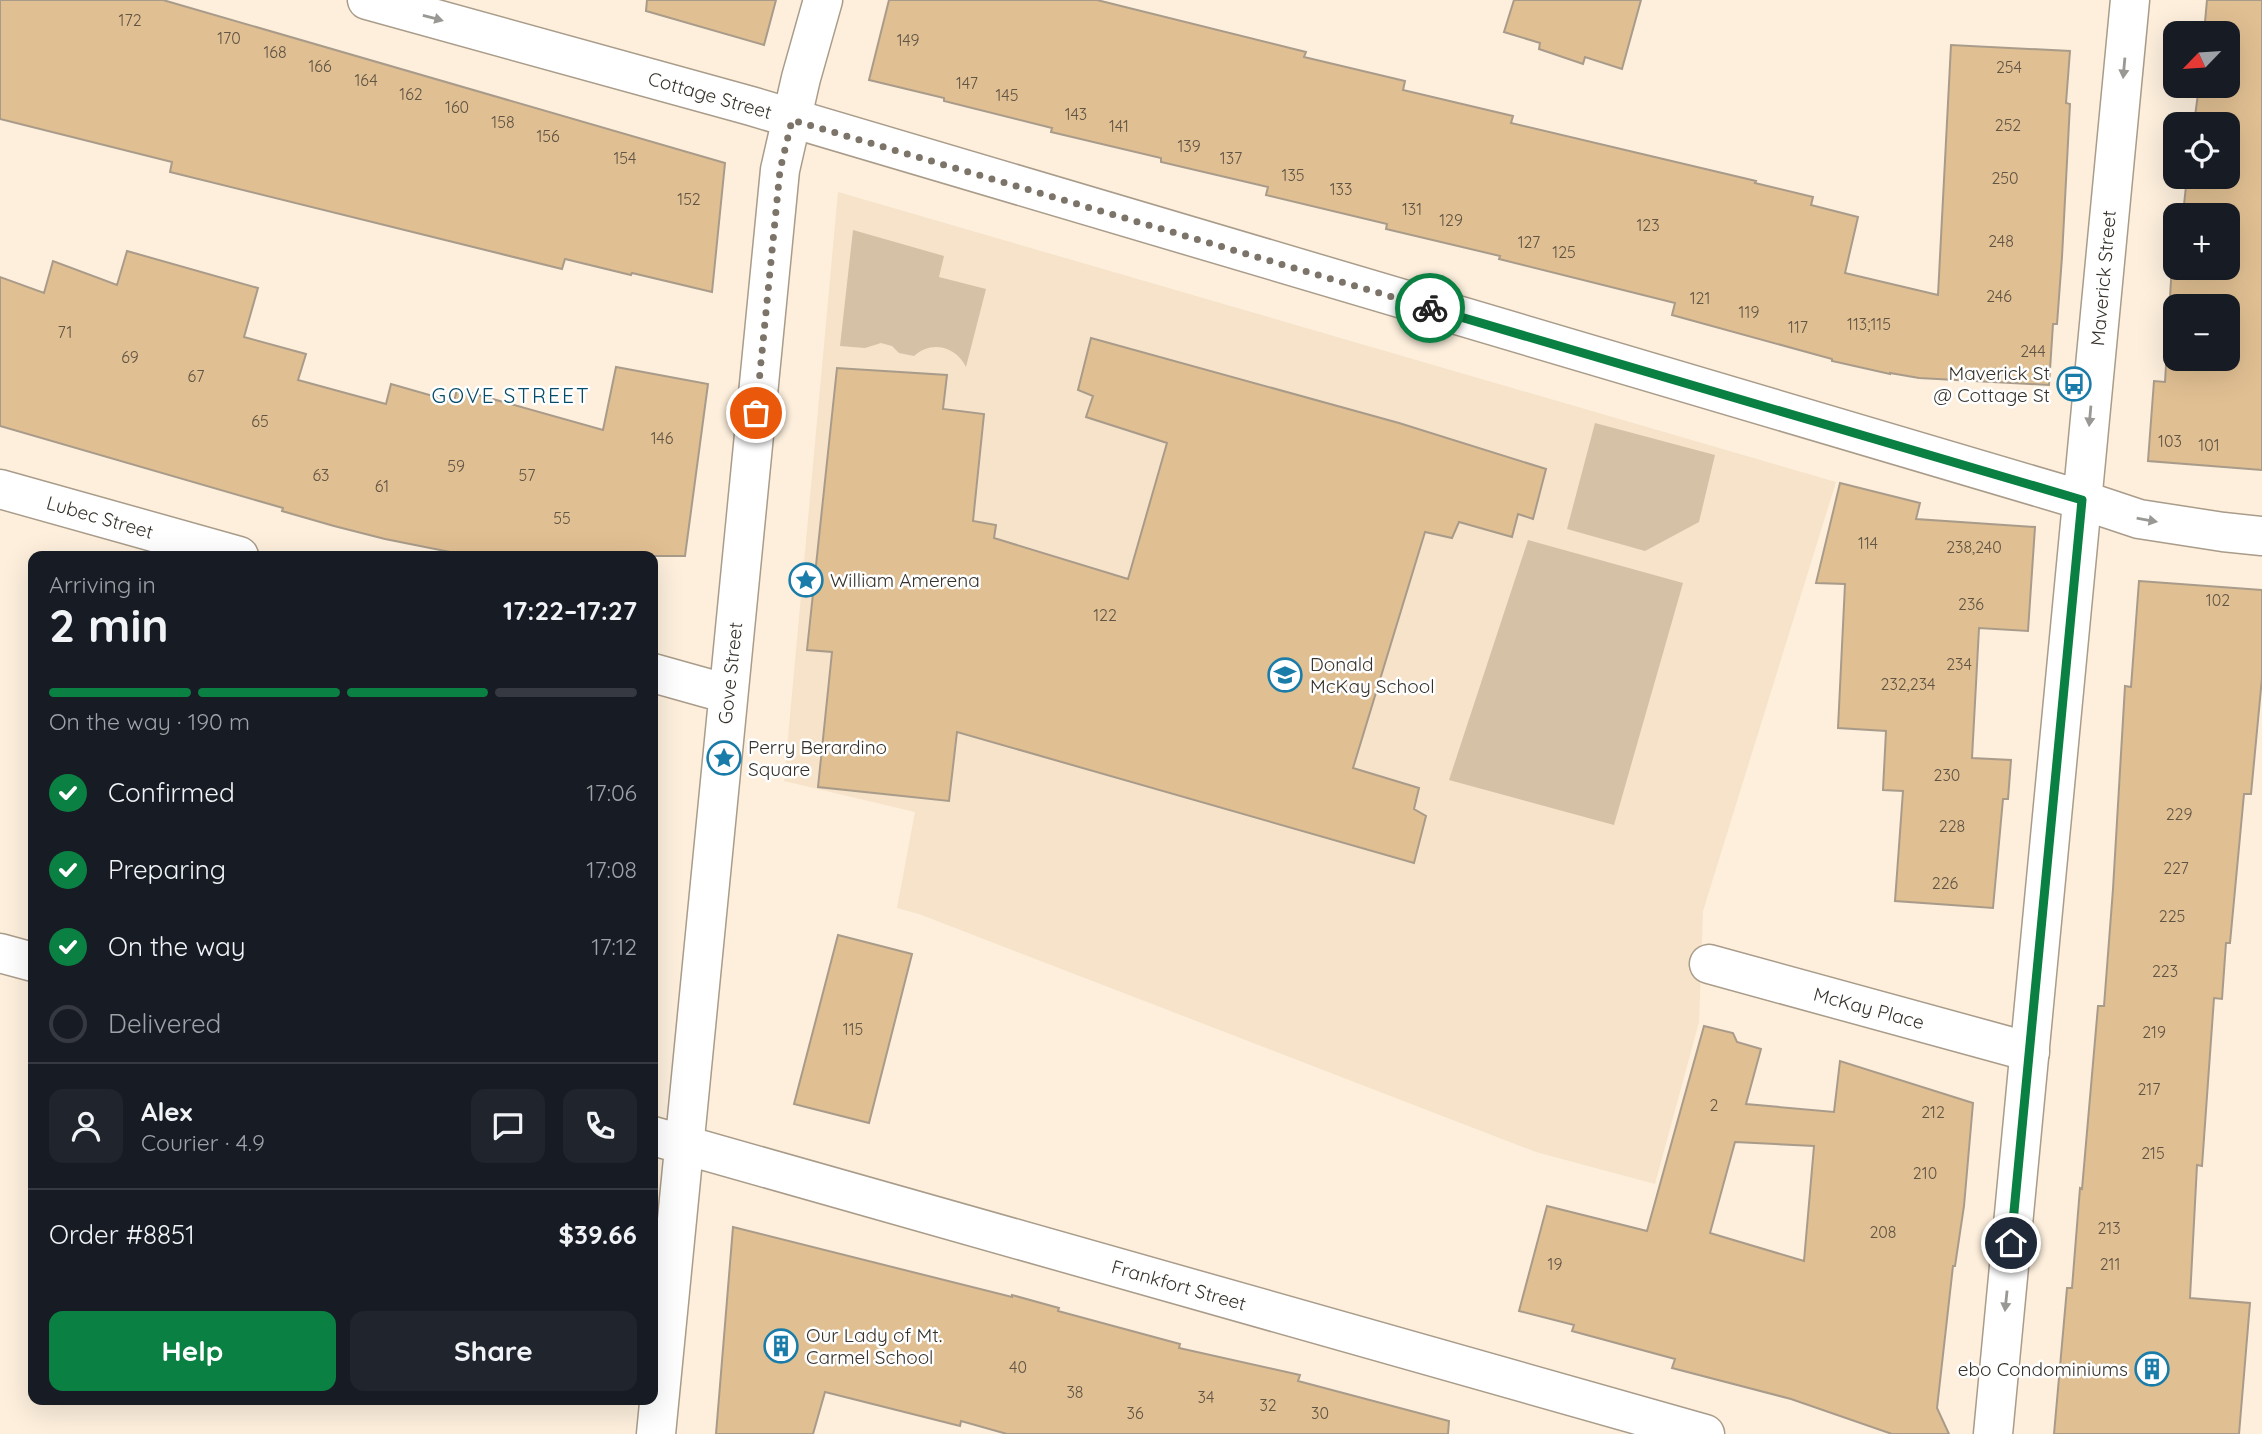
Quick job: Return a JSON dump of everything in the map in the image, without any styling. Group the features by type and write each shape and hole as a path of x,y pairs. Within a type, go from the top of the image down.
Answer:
{"street":[{"name":"Cottage Street","path":"367,0 751,106 2139,519 2262,536"},
{"name":"Gove Street","path":"658,1385 668,1141 728,694 780,170 801,78 823,0"},
{"name":"Maverick Street","path":"1993,1434 2130,0"},
{"name":"Lubec Street","path":"0,489 221,551"},
{"path":"658,674 728,694"},
{"path":"0,953 28,961"},
{"name":"McKay Place","path":"1709,964 2030,1052"},
{"name":"Frankfort Street","path":"668,1141 1705,1434"},
{"name":"Gove Street","path":"656,1434 657,1405"}],"shaded area":[{"name":"Donald McKay School","path":"838,192 1836,482 1703,911 1699,1022 1655,1184 1536,1152 919,914 897,908 915,812 784,781"},
{"path":"853,230 944,256 939,277 986,289 966,367 956,354 943,348 928,348 914,356 899,353 892,346 881,343 865,348 840,346"},
{"path":"1595,423 1715,455 1699,522 1645,551 1567,529"},
{"path":"1528,540 1683,583 1614,825 1449,780"}],"building":[{"path":"0,0 163,0 725,163 712,292 565,259 562,269 170,172 172,162 0,119"},
{"path":"647,0 776,0 764,45 646,11"},
{"path":"889,0 1097,0 1306,52 1304,57 1405,81 1403,90 1513,116 1511,123 1813,197 1811,205 1858,217 1845,273 1938,295 1951,45 2070,51 2062,257 2057,324 2053,324 2049,385 1919,378 1832,361 1672,315 1675,303 1499,259 1500,256 1386,229 1387,224 1266,195 1268,187 1161,162 1161,158 1051,132 1052,128 869,80"},
{"path":"1514,0 1641,0 1622,69 1585,57 1583,64 1539,49 1540,43 1504,32"},
{"path":"2207,0 2262,0 2262,470 2148,461 2154,381 2165,382 2166,371 2240,371 2240,294 2170,294 2171,280 2240,280 2240,203 2184,203 2186,189 2240,189 2240,112 2196,112 2197,98 2240,98 2240,21 2205,21"},
{"path":"127,251 258,288 244,337 306,354 298,380 386,404 391,384 454,402 457,389 603,430 616,367 708,384 685,556 658,556 658,551 445,551 334,526 282,511 283,508 0,426 0,277 44,293 53,261 117,285"},
{"path":"1091,338 1399,423 1546,469 1533,519 1518,514 1512,537 1459,522 1452,538 1425,532 1353,768 1419,788 1414,809 1426,816 1414,863 957,732 949,801 818,787 832,652 807,650 837,368 947,375 943,409 984,414 973,521 996,525 994,538 1128,579 1167,443 1086,417 1093,396 1078,390"},
{"path":"1840,483 1920,503 1916,519 2035,527 2028,631 1979,628 1972,758 2011,760 2008,799 2003,799 1993,908 1895,901 1903,791 1883,790 1886,731 1838,728 1845,584 1816,583"},
{"path":"2139,581 2262,590 2262,678 2251,794 2244,794 2222,999 2214,998 2202,1166 2197,1165 2190,1298 2250,1303 2239,1434 2054,1434 2067,1288 2072,1288 2098,1006 2104,1006 2125,686 2131,687"},
{"path":"838,935 912,954 869,1123 794,1104"},
{"path":"1704,1026 1733,1033 1737,1042 1761,1049 1746,1104 1834,1112 1840,1061 1973,1103 1964,1206 1953,1266 1937,1408 1949,1434 1892,1434 1791,1399 1672,1368 1675,1359 1572,1331 1574,1325 1519,1311 1547,1206 1647,1231","holes":["1735,1142 1814,1146 1804,1261 1710,1233"]},
{"path":"733,1227 1012,1295 1059,1308 1058,1311 1180,1344 1179,1348 1300,1375 1298,1381 1449,1421 1448,1434 1007,1434 961,1421 960,1426 825,1392 813,1434 716,1434"}],"way so far":[{"path":"756,413 780,170 792,120 1430,308"}],"place":[{"name":"Maverick St @ Cottage St","path":"2074,384"},
{"name":"William Amerena","path":"806,580"},
{"name":"Donald McKay School","path":"1285,675"},
{"name":"Perry Berardino Square","path":"724,758"},
{"name":"Our Lady of Mt. Carmel School","path":"781,1346"},
{"name":"ebo Condominiums","path":"2152,1369"}],"district":[{"name":"GOVE STREET","path":"511,396"}],"route":[{"path":"1430,308 2082,500 2011,1243"}]}
